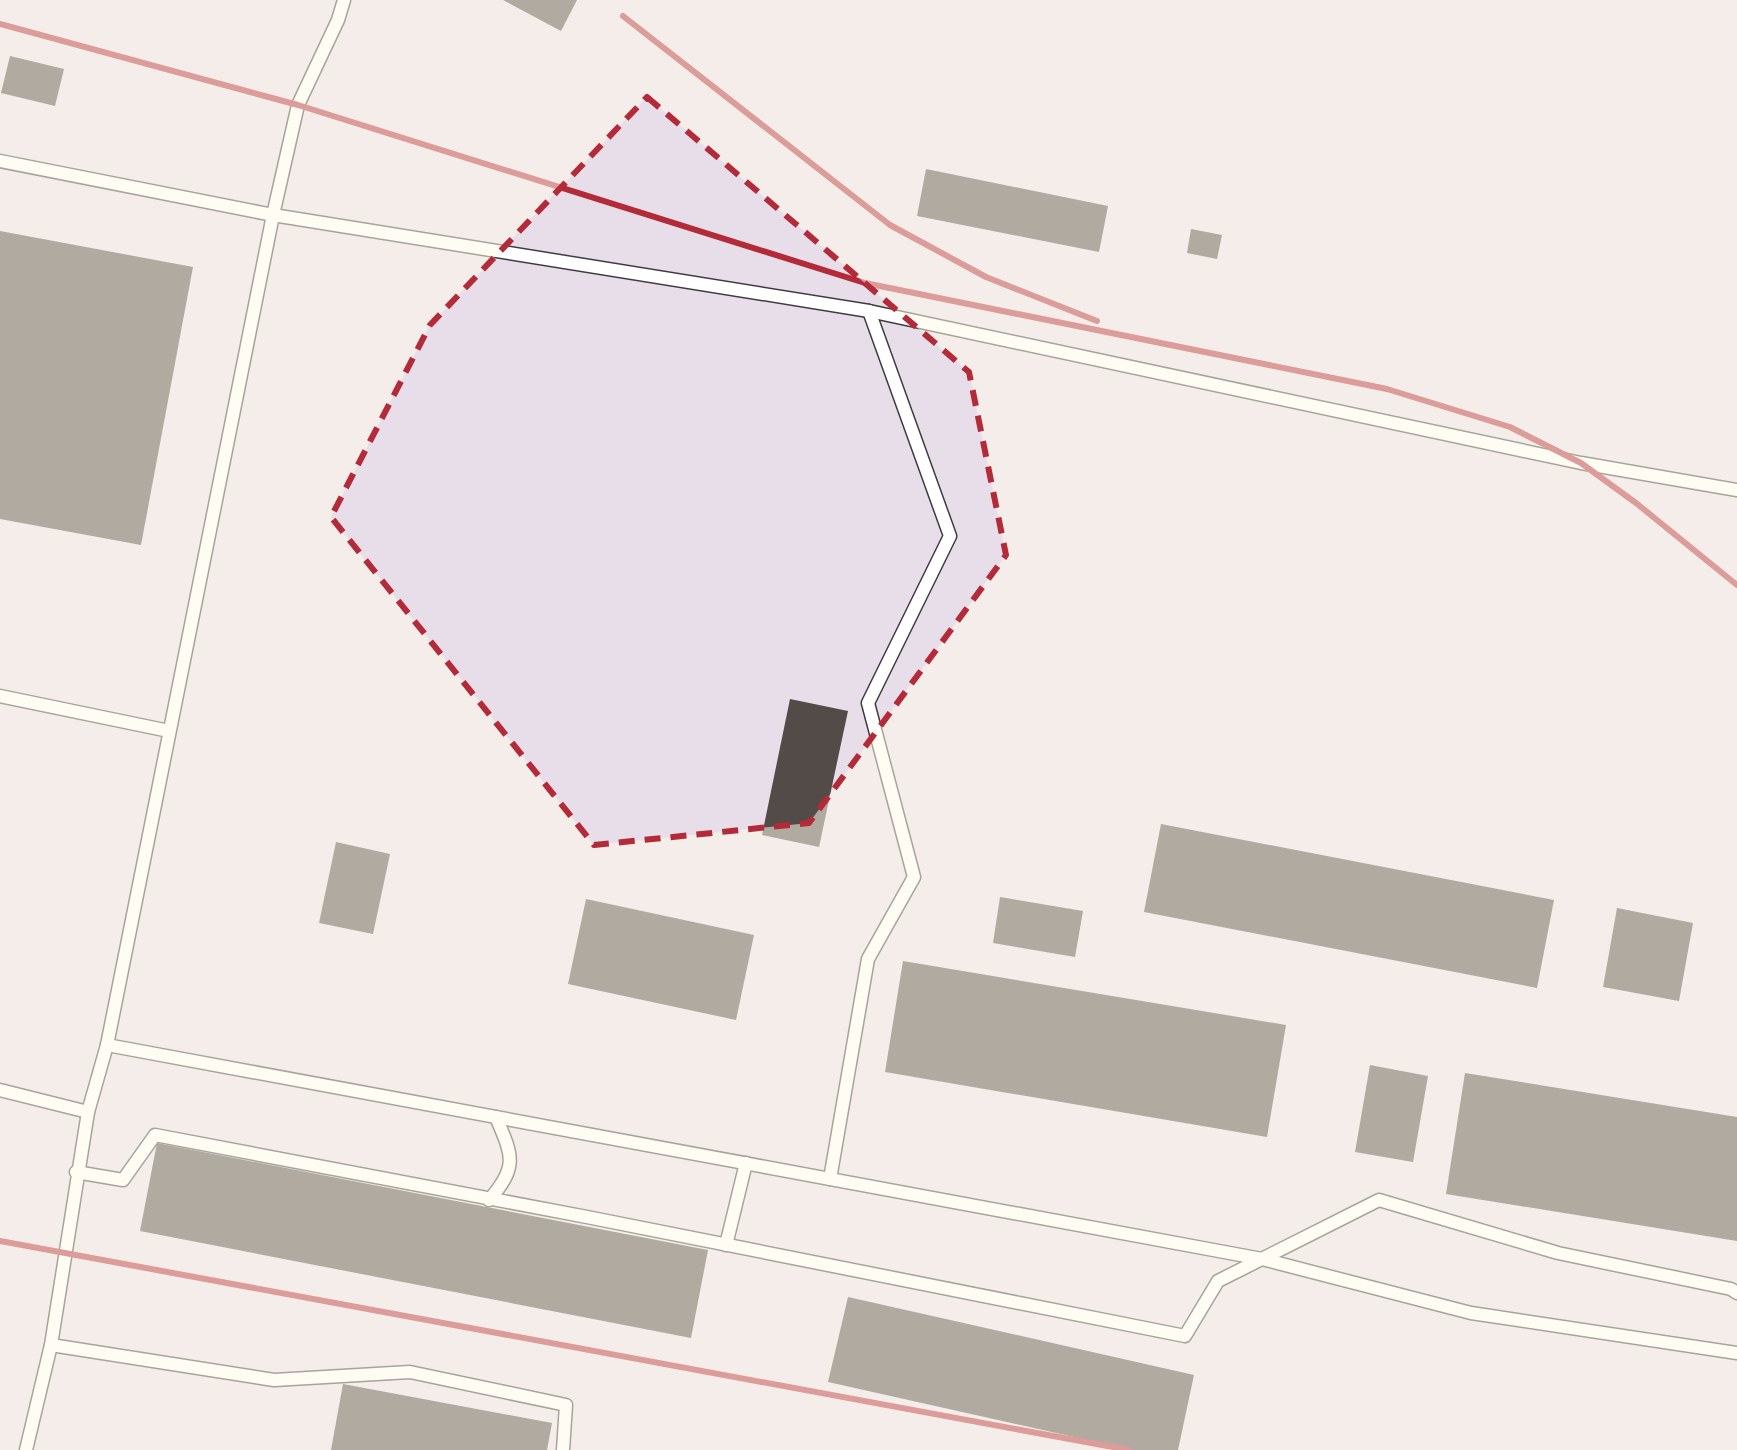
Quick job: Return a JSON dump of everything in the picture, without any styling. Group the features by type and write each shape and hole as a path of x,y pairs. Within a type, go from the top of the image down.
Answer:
{"lane":[{"path":"26,1450 51,1345 76,1172 88,1112 107,1045 273,215 298,105 338,20 344,0"},
{"path":"0,161 273,215 869,311 1581,463 1737,490"},
{"path":"830,1179 868,959 914,877 868,703 950,536 869,311"},
{"path":"0,696 169,731"},
{"path":"107,1045 1262,1259 1471,1313 1737,1353"},
{"path":"0,1090 88,1112"},
{"path":"489,1200 504,1183 511,1155 496,1117"},
{"path":"76,1172 123,1180 155,1135 1185,1336 1218,1281 1379,1200 1558,1253 1737,1293"},
{"path":"726,1245 746,1163"},
{"path":"51,1345 274,1380 410,1372 566,1405 563,1450"}],"highlighted area":[{"path":"647,97 969,372 1006,555 809,823 594,845 331,517 430,325"}],"shaded area":[{"path":"0,0 1737,0 1737,1450 0,1450"}],"building":[{"path":"503,0 577,0 561,31"},
{"path":"10,56 64,69 55,106 1,93"},
{"path":"926,169 1108,206 1099,252 917,216"},
{"path":"1191,229 1222,235 1217,259 1187,253"},
{"path":"0,231 193,267 141,545 0,519"},
{"path":"790,699 848,711 819,847 762,835"},
{"path":"1161,824 1554,900 1537,988 1144,912"},
{"path":"336,842 390,854 373,934 319,923"},
{"path":"1000,897 1083,911 1075,957 993,943"},
{"path":"586,899 754,935 736,1020 568,984"},
{"path":"1617,908 1693,923 1679,1001 1603,987"},
{"path":"903,961 1286,1025 1267,1137 885,1072"},
{"path":"1370,1065 1428,1076 1413,1162 1355,1152"},
{"path":"1465,1073 1737,1117 1737,1241 1446,1194"},
{"path":"157,1143 708,1250 691,1338 140,1231"},
{"path":"848,1297 1194,1375 1178,1450 1132,1450 828,1382"},
{"path":"343,1384 552,1423 547,1450 331,1450"}],"railway":[{"path":"623,16 890,225 986,277 1097,321"},
{"path":"0,24 298,105 865,283 1387,389 1510,427 1581,463 1737,585"},
{"path":"0,1241 1129,1450"}]}
